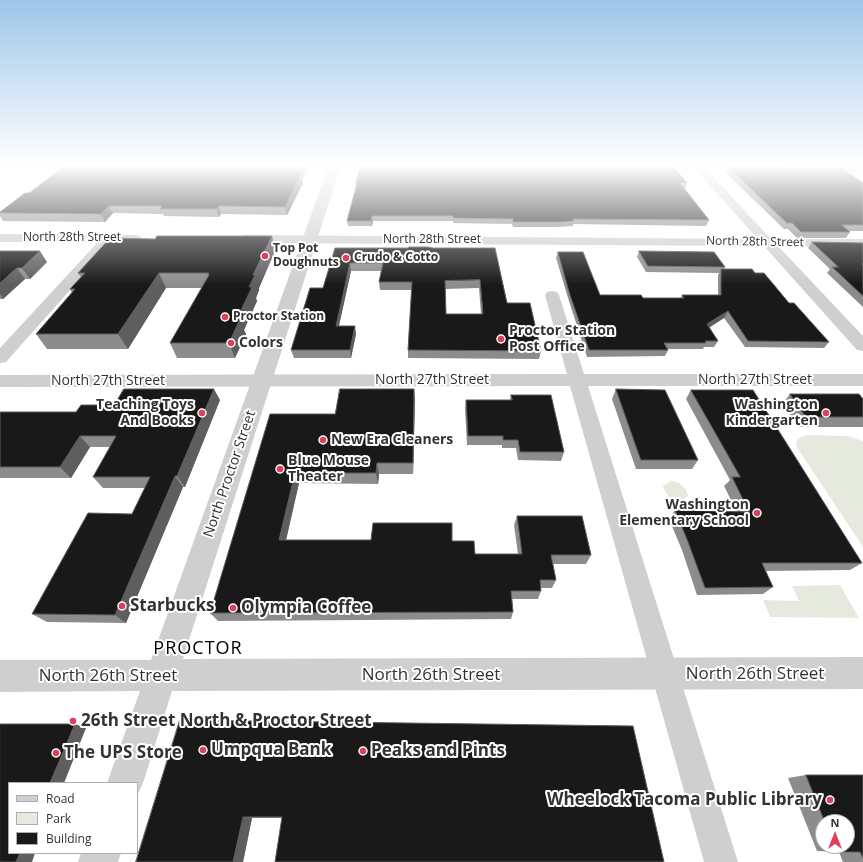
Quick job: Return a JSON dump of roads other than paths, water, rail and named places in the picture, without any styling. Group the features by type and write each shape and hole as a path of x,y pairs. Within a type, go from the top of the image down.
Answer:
{"street":[{"name":"North Proctor Street","path":"125,782 321,205"},
{"path":"734,205 863,346"},
{"name":"North 28th Street","path":"0,238 147,239"},
{"path":"0,358 108,239"},
{"name":"North 28th Street","path":"232,239 863,243"},
{"path":"552,295 721,862"},
{"name":"North 27th Street","path":"0,380 863,380"},
{"name":"North 26th Street","path":"0,676 863,674"}],"place":[{"name":"Top Pot Doughnuts","path":"265,256"},
{"name":"Crudo & Cotto","path":"346,258"},
{"name":"Proctor Station","path":"225,317"},
{"name":"Proctor Station Post Office","path":"501,339"},
{"name":"Colors","path":"231,343"},
{"name":"Teaching Toys And Books","path":"202,413"},
{"name":"Washington Kindergarten","path":"826,413"},
{"name":"New Era Cleaners","path":"323,440"},
{"name":"Blue Mouse Theater","path":"280,469"},
{"name":"Washington Elementary School","path":"757,513"},
{"name":"Starbucks","path":"122,606"},
{"name":"Olympia Coffee","path":"233,608"},
{"name":"26th Street North & Proctor Street","path":"73,721"},
{"name":"Umpqua Bank","path":"203,750"},
{"name":"Peaks and Pints","path":"363,751"},
{"name":"The UPS Store","path":"56,753"},
{"name":"Wheelock Tacoma Public Library","path":"830,800"}],"district":[{"name":"PROCTOR","path":"198,649"}]}
